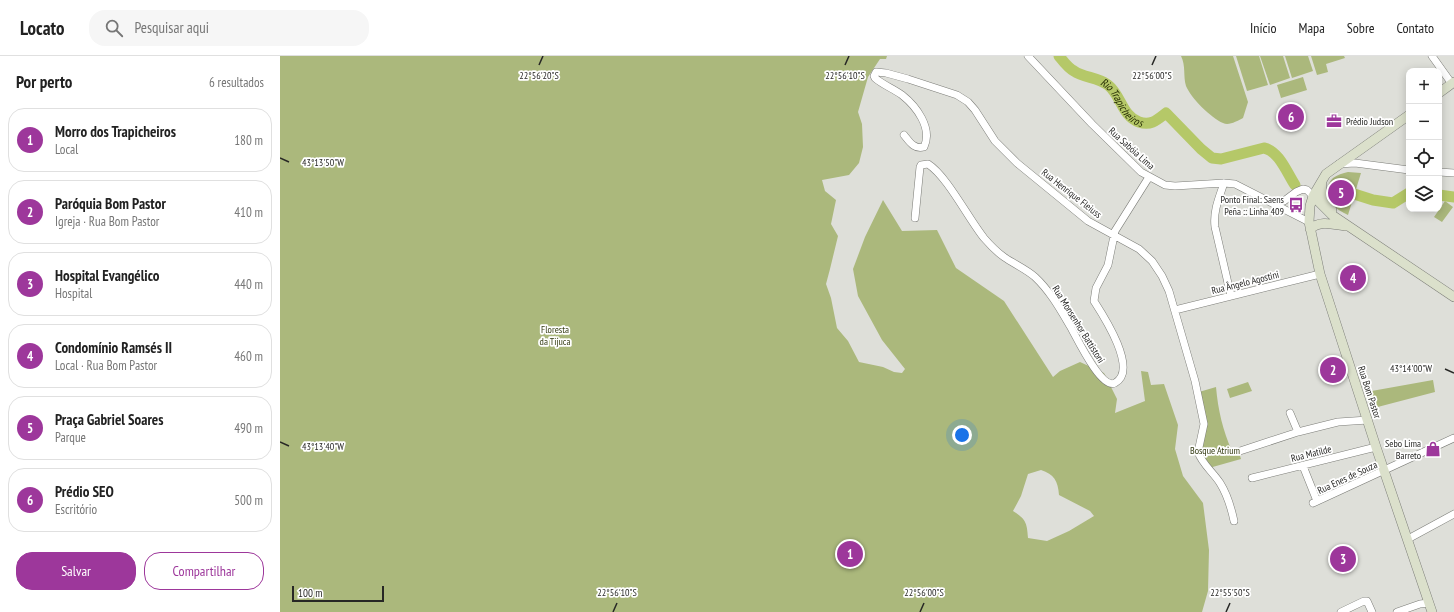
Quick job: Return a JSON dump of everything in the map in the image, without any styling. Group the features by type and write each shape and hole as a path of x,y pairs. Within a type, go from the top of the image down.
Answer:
{"street":[{"name":"Rua Sabóia Lima","path":"1028,56 1092,124 1141,172 1149,177 1170,186 1224,183 1235,184 1273,203 1309,226"},
{"path":"1432,56 1453,83 1442,91"},
{"name":"Rua Henrique Fleiuss","path":"904,135 917,147 924,146 926,143 926,127 922,118 910,102 901,94 875,78 874,76 876,72 886,72 927,85 957,95 968,102 995,141 1005,152 1088,221 1139,249 1152,261 1162,276 1169,291 1195,380 1204,424 1198,452 1204,463 1220,483 1230,502 1234,521"},
{"name":"Rua Bom Pastor","path":"1406,117 1331,170 1324,178 1313,196 1309,226 1320,274 1376,447 1432,612"},
{"name":"Rua Monsenhor Battistoni","path":"915,218 920,167 924,163 933,167 951,189 962,207 988,242 1003,257 1034,276 1048,292 1074,333 1093,368 1101,378 1111,383 1115,383 1120,377 1123,368 1122,358 1119,344 1094,301 1094,295 1108,265 1114,235"},
{"path":"1338,164 1355,163 1406,170"},
{"path":"1442,172 1454,174"},
{"path":"1114,235 1114,231 1149,177"},
{"path":"1324,178 1322,186 1323,198 1328,206 1352,228"},
{"path":"1224,183 1215,208 1214,218 1231,296"},
{"path":"1273,203 1284,201 1296,192 1303,189 1308,190 1332,215 1454,298"},
{"path":"1309,226 1324,223 1352,228"},
{"name":"Rua Ângelo Agostini","path":"1175,310 1320,274"},
{"path":"1290,413 1298,432"},
{"path":"1240,451 1298,432 1338,422 1368,420"},
{"name":"Rua Enes de Souza","path":"1303,466 1315,502 1454,438"},
{"name":"Rua Matilde","path":"1252,478 1376,447"},
{"path":"1408,539 1454,514"},
{"path":"1342,612 1364,601 1367,602 1372,612"},
{"path":"1397,612 1420,604 1429,603"}],"green space":[{"name":"Floresta da Tijuca","path":"280,56 887,56 886,59 880,59 868,77 858,112 862,124 863,147 859,163 849,175 822,180 825,191 836,200 831,224 838,236 826,284 831,298 837,328 848,341 859,362 883,367 894,372 902,373 905,369 882,340 858,296 853,269 865,237 883,200 902,231 937,230 956,268 1004,301 1053,377 1060,371 1080,362 1104,373 1117,399 1115,413 1145,401 1141,371 1148,372 1151,385 1164,384 1178,425 1175,449 1183,476 1203,503 1209,550 1208,591 1202,612 280,612","holes":["1041,470 1052,476 1056,482 1059,495 1090,511 1094,516 1069,531 1047,541 1028,538 1025,522 1021,516 1013,511 1021,496 1028,474"]},
{"path":"1181,56 1233,56 1248,102 1243,118 1233,123 1225,124 1213,117 1202,107 1192,96 1186,86"},
{"path":"1236,56 1259,56 1268,85 1247,91"},
{"path":"1260,56 1283,56 1290,78 1270,85"},
{"path":"1285,56 1308,56 1313,71 1292,78"},
{"path":"1311,56 1344,56 1345,58 1326,64 1328,72 1317,75"},
{"path":"1303,77 1307,90 1281,98 1277,85"},
{"path":"1348,172 1361,173 1348,215 1337,209 1332,204 1328,194 1328,187 1333,178"},
{"path":"1445,201 1453,207 1442,222 1434,217 1437,212 1442,212 1442,205"},
{"path":"1433,380 1435,392 1370,409 1366,392"},
{"path":"1248,382 1252,391 1230,398 1227,389"},
{"name":"Bosque Atrium","path":"1216,387 1218,404 1226,436 1232,451 1238,449 1241,459 1209,468 1198,453 1206,429 1199,392"}],"waterway":[{"name":"Rio Trapicheiros","path":"1059,56 1072,70 1082,75 1100,80 1108,85 1133,119 1143,123 1150,123 1166,113 1201,149 1212,158 1221,159 1264,148 1269,150 1278,158 1295,185"},
{"name":"Rio Trapicheiros","path":"1351,193 1373,200 1393,203 1406,195"},
{"name":"Rio Trapicheiros","path":"1442,195 1454,197"}],"place":[{"name":"Prédio SEO","path":"1291,117"},
{"name":"Prédio Judson","path":"1334,121"},
{"name":"Praça Gabriel Soares","path":"1341,193"},
{"name":"Ponto Final: Saens Peña :: Linha 409","path":"1296,205"},
{"name":"Condomínio Ramsés II","path":"1353,278"},
{"name":"Paróquia Bom Pastor","path":"1333,370"},
{"name":"Sebo Lima Barreto","path":"1433,449"},
{"name":"Morro dos Trapicheiros","path":"850,554"},
{"name":"Hospital Evangélico","path":"1343,559"}]}
